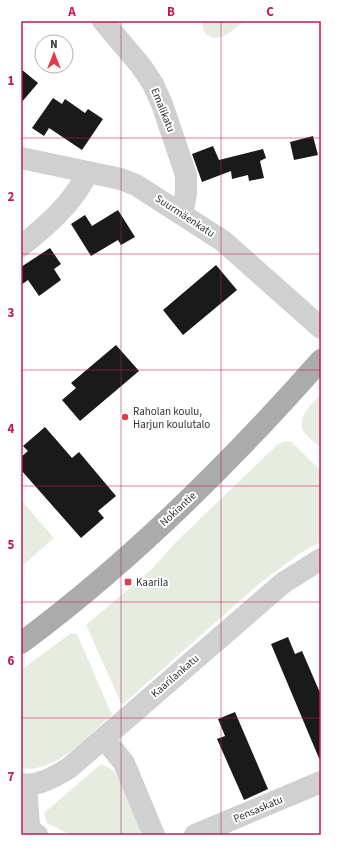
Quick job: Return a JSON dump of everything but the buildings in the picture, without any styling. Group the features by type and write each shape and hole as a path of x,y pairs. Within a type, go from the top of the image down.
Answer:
{"main road":[{"name":"Nokiantie","path":"21,643 77,601 186,502 270,417 321,360"}],"street":[{"name":"Emalikatu","path":"103,21 141,66 153,84 162,104 186,175 186,194 182,213"},
{"name":"Suurmäenkatu","path":"21,158 121,179 136,185 182,213 223,241 244,258 321,328"},
{"path":"21,246 56,216 82,184 88,172"},
{"name":"Kaarilankatu","path":"23,784 45,780 61,773 104,738 283,583 321,559"},
{"path":"104,738 121,758 154,835"},
{"name":"Pensaskatu","path":"195,835 321,782"},
{"path":"23,784 29,831"}],"shaded area":[{"path":"202,21 244,21 224,36 214,38 204,32"},
{"path":"321,394 321,448 304,432 302,421 306,411"},
{"path":"285,441 292,442 321,471 321,542 302,552 260,583 122,705 86,625 151,570 176,542 277,445"},
{"path":"21,500 54,538 21,567"},
{"path":"71,633 77,634 112,715 81,743 59,759 46,765 34,768 21,768 21,670"},
{"path":"101,764 116,774 126,790 140,827 140,835 71,835 47,823 44,813"}],"place":[{"name":"Raholan koulu, Harjun koulutalo","path":"125,417"},
{"name":"Kaarila","path":"128,582"}]}
